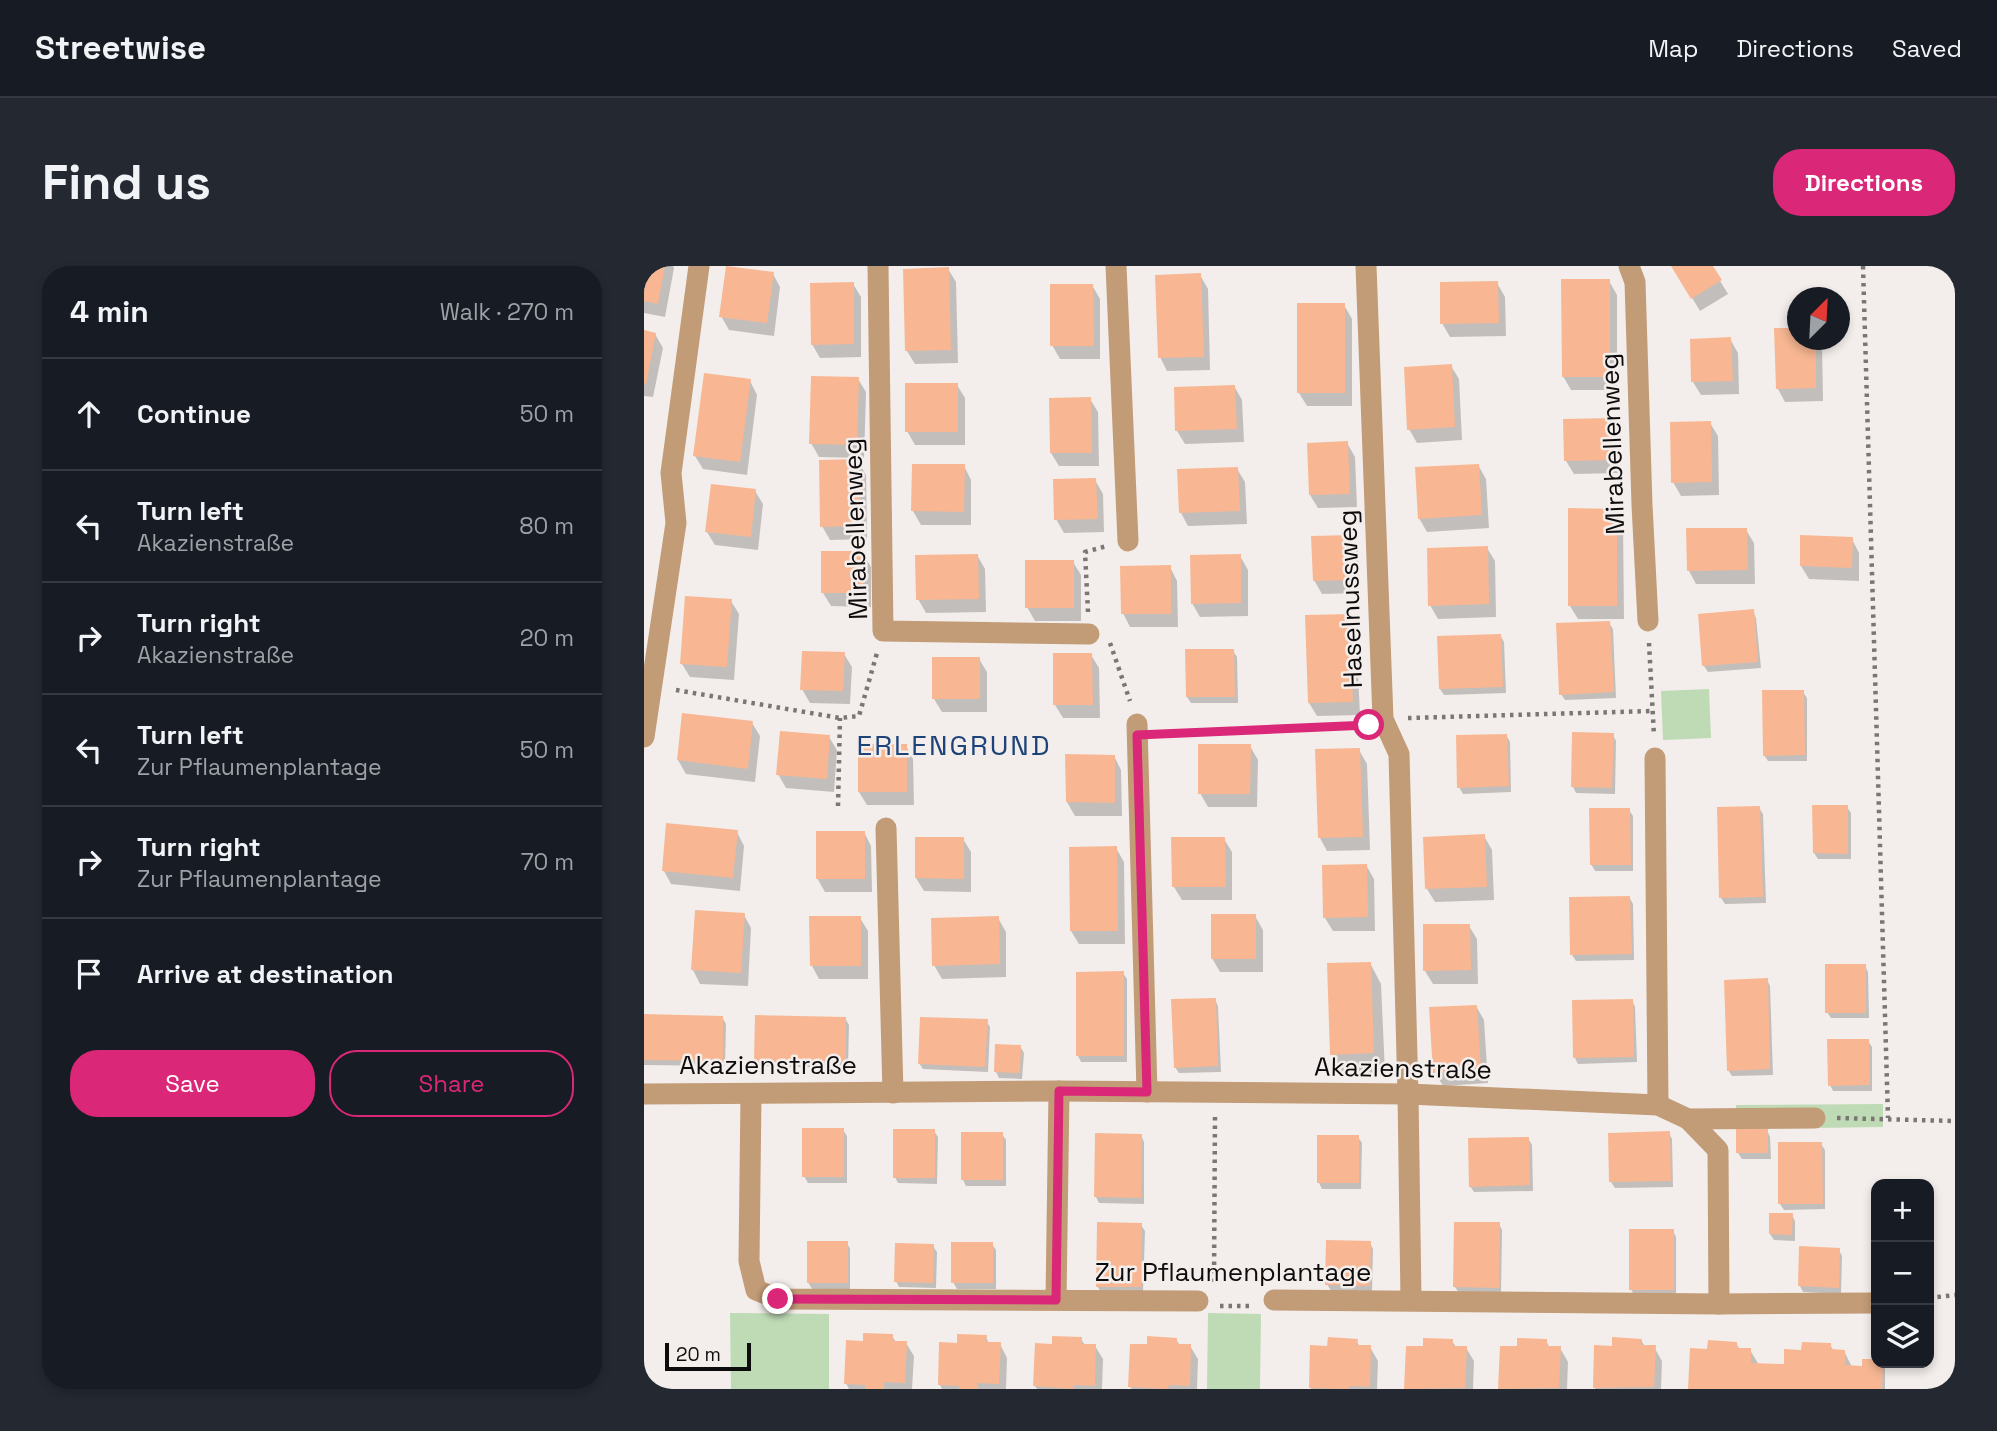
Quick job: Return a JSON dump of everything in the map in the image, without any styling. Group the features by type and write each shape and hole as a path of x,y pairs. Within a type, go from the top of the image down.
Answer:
{"street":[{"path":"644,737 676,523 671,473 699,266"},
{"name":"Mirabellenweg","path":"878,266 883,631 1089,634"},
{"path":"1116,266 1128,541"},
{"name":"Haselnussweg","path":"1366,266 1383,719 1399,754 1408,1094"},
{"name":"Mirabellenweg","path":"1629,266 1634,282 1648,621"},
{"path":"1137,730 1147,1092"},
{"path":"1655,758 1658,1105"},
{"name":"Akazienstraße","path":"886,828 893,1093"},
{"name":"Akazienstraße","path":"644,1094 1059,1091 1408,1094 1658,1105 1688,1119 1815,1118"},
{"name":"Zur Pflaumenplantage","path":"1056,1300 1059,1091"},
{"name":"Zur Pflaumenplantage","path":"751,1094 749,1261 757,1290 778,1299 1206,1303"},
{"name":"Zur Pflaumenplantage","path":"1408,1094 1411,1300"},
{"path":"1688,1119 1718,1150 1719,1304"},
{"name":"Zur Pflaumenplantage","path":"1275,1300 1871,1303"}],"path":[{"path":"1863,266 1888,1118"},
{"path":"1137,730 1369,725 1383,719 1652,711 1648,621"},
{"path":"651,686 840,718 859,716 883,631"},
{"path":"838,806 840,718"},
{"path":"1206,1303 1215,1094"},
{"path":"1815,1118 1955,1121"},
{"path":"1934,1297 1955,1295"},
{"name":"Zur Pflaumenplantage","path":"1206,1303 1262,1306 1275,1300"}],"green space":[{"path":"1709,689 1711,738 1663,740 1661,691"},
{"path":"1883,1104 1883,1127 1736,1129 1736,1105"},
{"path":"730,1313 829,1314 829,1389 731,1389"},
{"path":"1208,1313 1261,1314 1260,1389 1207,1389"}],"building":[{"path":"644,266 665,266 658,304 644,301"},
{"path":"726,266 774,272 767,323 719,317"},
{"path":"1671,266 1713,266 1722,280 1691,299"},
{"path":"949,267 951,350 905,351 903,269"},
{"path":"1201,273 1204,357 1158,358 1155,275"},
{"path":"1561,279 1610,279 1610,377 1562,377"},
{"path":"1498,281 1499,323 1440,324 1440,282"},
{"path":"854,282 854,344 811,345 810,283"},
{"path":"1050,284 1093,284 1094,346 1050,346"},
{"path":"1297,303 1345,303 1345,393 1297,393"},
{"path":"1774,328 1787,328 1787,350 1816,350 1816,388 1776,389"},
{"path":"644,330 656,333 646,385 644,384"},
{"path":"1731,337 1733,381 1691,382 1690,339"},
{"path":"1452,364 1455,427 1407,430 1404,367"},
{"path":"704,373 751,379 740,462 693,456"},
{"path":"811,376 859,377 857,445 809,444"},
{"path":"905,383 958,383 958,432 905,432"},
{"path":"1235,385 1237,429 1175,431 1174,387"},
{"path":"1091,397 1092,453 1050,453 1049,398"},
{"path":"1613,418 1614,460 1564,461 1563,419"},
{"path":"1711,421 1712,482 1671,483 1670,422"},
{"path":"1348,441 1350,494 1309,495 1307,443"},
{"path":"859,459 860,526 820,527 819,460"},
{"path":"912,464 965,464 964,512 911,511"},
{"path":"1479,464 1482,515 1418,519 1415,467"},
{"path":"1238,467 1240,511 1179,513 1177,469"},
{"path":"1096,478 1098,519 1054,520 1053,479"},
{"path":"711,484 756,489 751,537 705,532"},
{"path":"1568,508 1617,509 1617,606 1568,606"},
{"path":"1686,528 1747,528 1748,570 1687,571"},
{"path":"1351,535 1353,580 1313,581 1311,536"},
{"path":"1800,535 1853,537 1852,568 1800,566"},
{"path":"1488,546 1489,604 1428,606 1427,548"},
{"path":"821,551 864,551 864,593 821,593"},
{"path":"978,554 979,599 916,600 915,555"},
{"path":"1241,554 1241,603 1191,604 1190,555"},
{"path":"1025,560 1074,560 1074,608 1025,608"},
{"path":"1171,565 1171,614 1121,614 1120,566"},
{"path":"685,596 732,599 727,667 680,664"},
{"path":"1754,609 1758,662 1702,666 1698,614"},
{"path":"1350,614 1353,702 1308,703 1305,615"},
{"path":"1610,621 1614,692 1559,695 1556,623"},
{"path":"1501,634 1503,687 1439,689 1437,636"},
{"path":"1185,649 1234,649 1235,697 1186,697"},
{"path":"802,651 845,652 843,691 800,690"},
{"path":"1053,653 1092,653 1093,705 1053,705"},
{"path":"932,657 980,657 980,699 932,699"},
{"path":"1762,690 1804,690 1805,755 1763,756"},
{"path":"682,713 753,721 748,769 677,760"},
{"path":"780,731 830,735 827,779 776,775"},
{"path":"1572,732 1614,733 1612,788 1571,787"},
{"path":"1507,734 1509,786 1457,788 1456,735"},
{"path":"858,744 907,744 907,792 858,792"},
{"path":"1198,744 1251,744 1250,794 1198,794"},
{"path":"1360,748 1363,837 1318,838 1315,749"},
{"path":"1065,754 1115,755 1115,803 1066,802"},
{"path":"1812,805 1848,805 1848,854 1813,853"},
{"path":"1760,806 1763,897 1719,898 1717,807"},
{"path":"1589,808 1630,808 1631,865 1590,865"},
{"path":"666,823 738,830 733,878 662,871"},
{"path":"816,831 865,831 865,879 816,879"},
{"path":"1485,834 1487,887 1425,889 1423,837"},
{"path":"915,837 964,837 964,879 915,878"},
{"path":"1171,837 1225,837 1226,887 1172,887"},
{"path":"1117,846 1118,931 1070,931 1069,847"},
{"path":"1367,864 1368,917 1323,918 1322,865"},
{"path":"1630,896 1632,954 1570,955 1569,897"},
{"path":"695,910 745,913 741,973 691,970"},
{"path":"1211,914 1256,914 1256,959 1211,959"},
{"path":"809,916 861,916 861,966 810,966"},
{"path":"999,916 1000,964 932,966 931,918"},
{"path":"1423,924 1470,924 1471,970 1423,971"},
{"path":"1371,962 1374,1053 1330,1055 1327,963"},
{"path":"1825,964 1866,964 1866,1013 1825,1013"},
{"path":"1124,971 1124,1056 1076,1056 1076,972"},
{"path":"1768,978 1770,1069 1727,1071 1724,980"},
{"path":"1216,998 1218,1066 1174,1068 1171,999"},
{"path":"1633,999 1634,1057 1573,1058 1572,1000"},
{"path":"1477,1005 1481,1070 1433,1073 1429,1007"},
{"path":"644,1014 723,1016 723,1061 644,1060"},
{"path":"755,1015 846,1017 846,1062 754,1061"},
{"path":"920,1017 988,1019 985,1067 918,1064"},
{"path":"1827,1039 1869,1039 1870,1085 1828,1086"},
{"path":"995,1044 1021,1045 1020,1073 994,1072"},
{"path":"802,1128 844,1128 844,1177 802,1177"},
{"path":"893,1129 935,1129 935,1178 893,1178"},
{"path":"1736,1129 1768,1129 1768,1153 1736,1153"},
{"path":"1670,1131 1671,1181 1609,1182 1608,1133"},
{"path":"961,1132 1003,1132 1003,1180 961,1180"},
{"path":"1095,1133 1142,1134 1141,1198 1094,1197"},
{"path":"1317,1135 1359,1135 1359,1183 1317,1183"},
{"path":"1529,1137 1530,1185 1469,1187 1468,1138"},
{"path":"1778,1142 1822,1142 1823,1204 1778,1204"},
{"path":"1769,1213 1793,1213 1792,1235 1769,1234"},
{"path":"1097,1222 1142,1223 1141,1287 1096,1287"},
{"path":"1454,1222 1500,1222 1499,1288 1453,1287"},
{"path":"1629,1229 1674,1229 1674,1290 1629,1290"},
{"path":"1326,1240 1371,1241 1370,1286 1325,1285"},
{"path":"807,1241 848,1241 848,1283 807,1283"},
{"path":"951,1242 993,1242 993,1283 951,1283"},
{"path":"895,1243 934,1244 933,1283 894,1282"},
{"path":"1799,1246 1840,1248 1839,1288 1798,1286"},
{"path":"863,1333 893,1334 893,1341 907,1341 905,1383 884,1382 884,1389 865,1389 865,1385 844,1384 846,1340 863,1341"},
{"path":"957,1334 987,1335 986,1342 1001,1342 999,1384 978,1383 978,1389 938,1385 939,1342 957,1343"},
{"path":"1052,1336 1082,1337 1082,1344 1096,1344 1095,1386 1074,1385 1073,1389 1033,1386 1035,1343 1052,1344"},
{"path":"1147,1336 1177,1338 1177,1344 1191,1344 1190,1386 1169,1385 1168,1389 1128,1387 1130,1344 1147,1344"},
{"path":"1328,1337 1358,1339 1357,1345 1371,1345 1370,1387 1309,1388 1310,1345 1327,1346"},
{"path":"1612,1337 1642,1339 1641,1345 1656,1345 1654,1387 1593,1388 1594,1345 1612,1346"},
{"path":"1423,1338 1453,1339 1453,1346 1467,1346 1465,1388 1404,1389 1406,1346 1423,1346"},
{"path":"1517,1338 1547,1339 1547,1346 1561,1346 1559,1388 1498,1389 1500,1346 1517,1346"},
{"path":"1708,1340 1737,1342 1737,1348 1751,1348 1751,1363 1784,1364 1784,1349 1801,1350 1802,1342 1831,1343 1831,1349 1845,1350 1845,1365 1862,1366 1862,1359 1871,1359 1871,1368 1883,1368 1882,1389 1688,1389 1690,1348 1707,1349"}],"district":[{"name":"ERLENGRUND","path":"954,745"}],"route":[{"path":"778,1299 1056,1300 1059,1091 1147,1092 1137,735 1369,725"}]}
